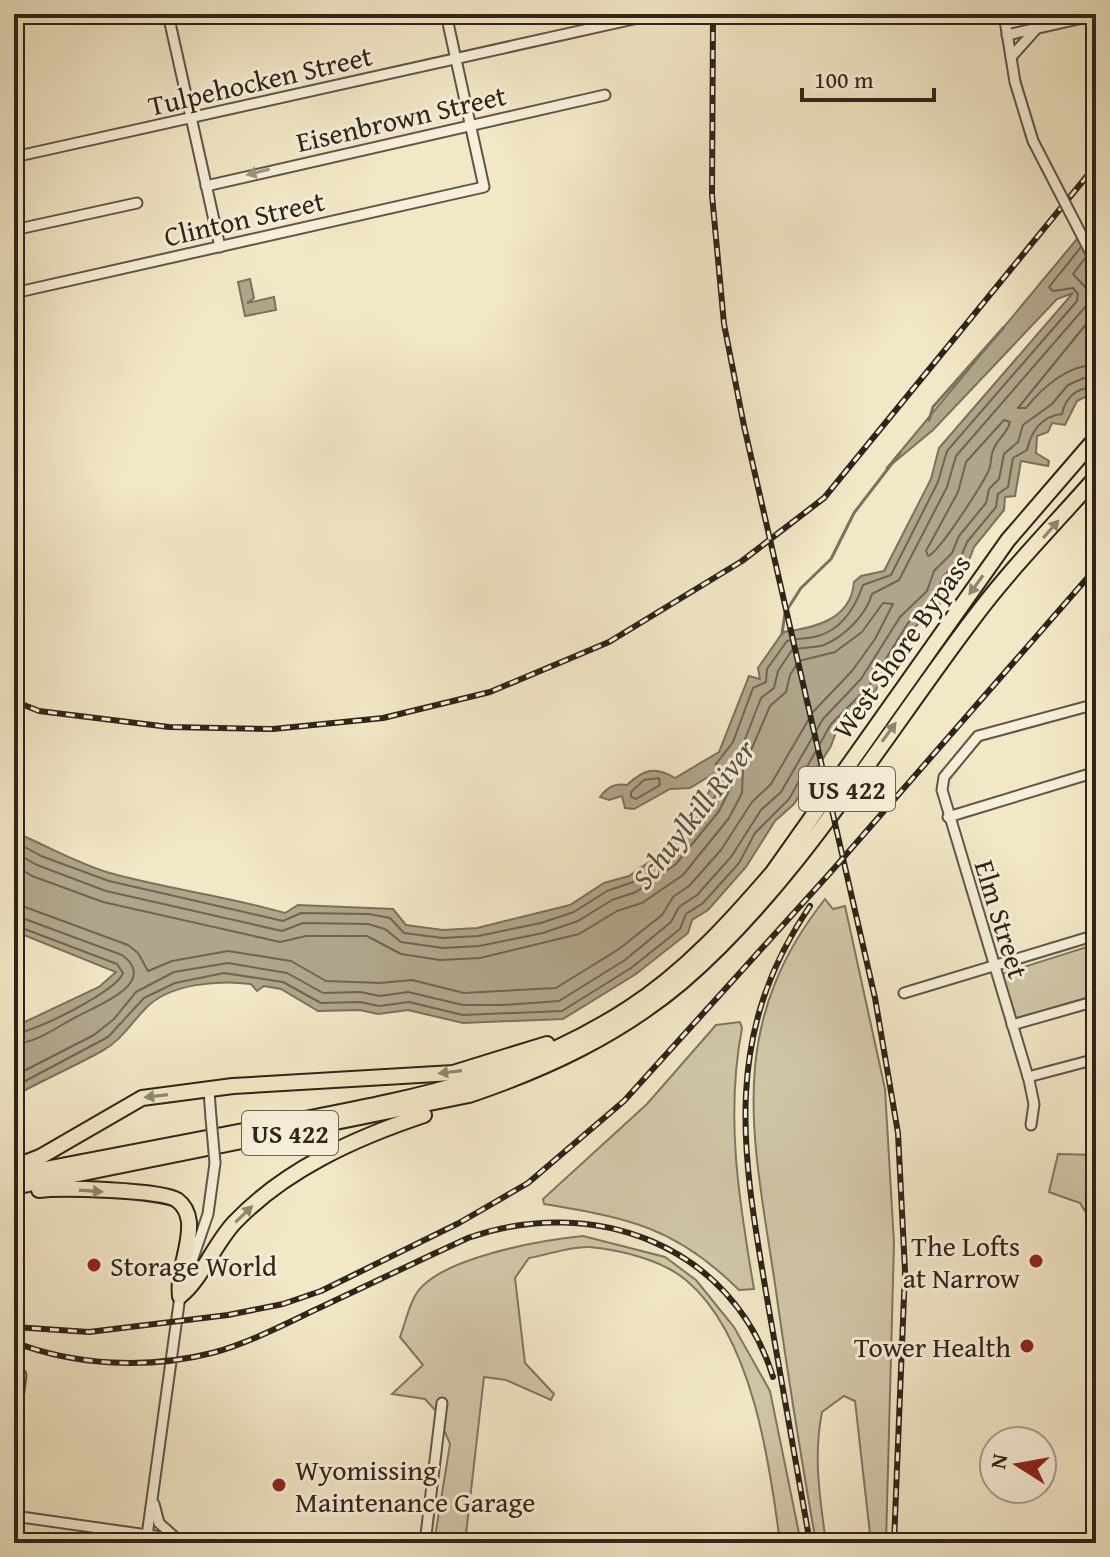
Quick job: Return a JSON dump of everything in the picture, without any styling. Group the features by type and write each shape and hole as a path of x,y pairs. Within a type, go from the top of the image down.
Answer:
{"highway":[{"name":"West Shore Bypass","path":"14,1175 399,1101 478,1082 567,1044 629,1008 674,975 732,920 773,872 1008,540 1096,438"},
{"name":"West Shore Bypass","path":"14,1187 407,1110 469,1095 561,1060 613,1031 680,983 740,928 790,866 975,615 1096,477"},
{"path":"14,1167 49,1152 132,1102 233,1086 473,1069 553,1041 674,975"},
{"path":"14,1194 61,1189 156,1195 176,1200 186,1211 189,1223 178,1279 180,1296 194,1286 209,1253 233,1224 292,1175 397,1124 506,1091 561,1060"}],"street":[{"path":"14,21 46,14"},
{"path":"168,14 220,247"},
{"path":"446,14 470,124"},
{"name":"Tulpehocken Street","path":"14,157 656,14"},
{"path":"1016,14 1032,18"},
{"path":"1005,24 1048,14"},
{"path":"1005,24 1038,27 1096,15"},
{"path":"1005,24 1015,82 1033,141 1096,263"},
{"path":"1011,57 1038,27"},
{"name":"Eisenbrown Street","path":"206,186 605,95"},
{"name":"Clinton Street","path":"14,293 484,187 470,124"},
{"path":"14,230 137,203"},
{"name":"Elm Street","path":"1031,1125 1034,1104 1028,1077 948,817 942,790 944,777 978,736 1096,704"},
{"path":"948,817 1096,772"},
{"path":"904,993 1096,935"},
{"path":"1012,1025 1096,1001"},
{"path":"1028,1077 1096,1059"},
{"path":"146,1540 180,1296 208,1214 215,1163 209,1091"},
{"path":"14,1430 21,1375"},
{"path":"425,1543 442,1403"},
{"path":"152,1497 159,1523 180,1542"},
{"path":"14,1516 146,1540 204,1543"}],"shaded area":[{"path":"825,899 833,909 845,906 885,1089 894,1243 886,1543 871,1543 855,1401 844,1396 822,1412 818,1461 826,1543 816,1543 759,1180 754,1084 759,1038 771,992 793,946"},
{"path":"1096,944 1096,995 1016,1019 1002,974"},
{"path":"740,1022 734,1126 743,1223 754,1289 739,1290 694,1252 672,1239 601,1214 544,1204 543,1199 647,1104 716,1025"},
{"path":"1058,1154 1096,1155 1096,1183 1085,1211 1080,1203 1049,1192"},
{"path":"583,1236 665,1257 696,1280 734,1327 770,1391 801,1543 780,1543 770,1476 754,1403 728,1334 709,1305 687,1281 666,1267 628,1254 582,1247 529,1258 515,1278 525,1363 554,1394 551,1400 506,1380 484,1377 465,1543 434,1543 450,1444 436,1411 425,1399 392,1394 423,1365 400,1337 415,1296 426,1283 466,1261 518,1247"}],"water":[{"path":"1096,216 1096,397 1089,395 1077,401 1065,425 1052,423 1048,432 1037,436 1036,453 1049,461 1048,466 1021,461 1015,496 1005,497 1004,510 974,547 968,563 949,581 943,601 914,628 875,691 853,710 848,722 837,729 831,746 794,804 775,821 746,867 708,910 692,920 688,933 636,974 563,1019 463,1023 408,1010 378,1014 360,1010 318,1011 281,989 264,986 257,991 251,984 210,983 182,988 168,993 146,1008 109,1047 14,1096 14,1027 99,987 116,972 14,931 14,832 97,869 153,884 285,913 298,905 393,909 406,925 443,930 477,928 570,905 604,883 629,876 662,853 703,802 714,783 713,774 690,788 670,789 634,809 625,808 622,796 609,800 600,797 612,786 627,785 650,771 675,778 719,752 749,676 760,679 758,668 783,632 829,620 846,605 854,582 861,576 884,571 931,479 939,448 1073,293 1057,299 933,430 886,469"},
{"path":"250,279 254,298 247,303 274,297 276,310 245,316 238,282"}],"waterway":[{"path":"929,420 933,407 1004,327"},
{"path":"782,634 785,613 801,588 831,559 854,513 900,453"}],"railway":[{"path":"713,14 712,195 724,324 744,426 875,998 898,1133 905,1271 894,1543"},
{"path":"14,701 39,711 169,727 273,729 383,718 490,692 609,642 742,561 824,498 1096,165"},
{"path":"14,1327 89,1332 228,1315 283,1304 321,1291 459,1223 528,1183 624,1101 830,873 1096,568"},
{"path":"810,906 781,956 761,1005 750,1054 746,1103 752,1203 810,1543"},
{"path":"14,1342 62,1356 112,1362 163,1361 212,1353 267,1333 468,1238 515,1226 562,1222 608,1228 652,1241 691,1263 725,1293 753,1331 773,1377"}],"place":[{"name":"The Lofts at Narrow","path":"1036,1261"},
{"name":"Storage World","path":"94,1265"},
{"name":"Tower Health","path":"1027,1346"},
{"name":"Wyomissing Maintenance Garage","path":"279,1485"}],"water label":[{"name":"Schuylkill River","path":"693,814"}]}
